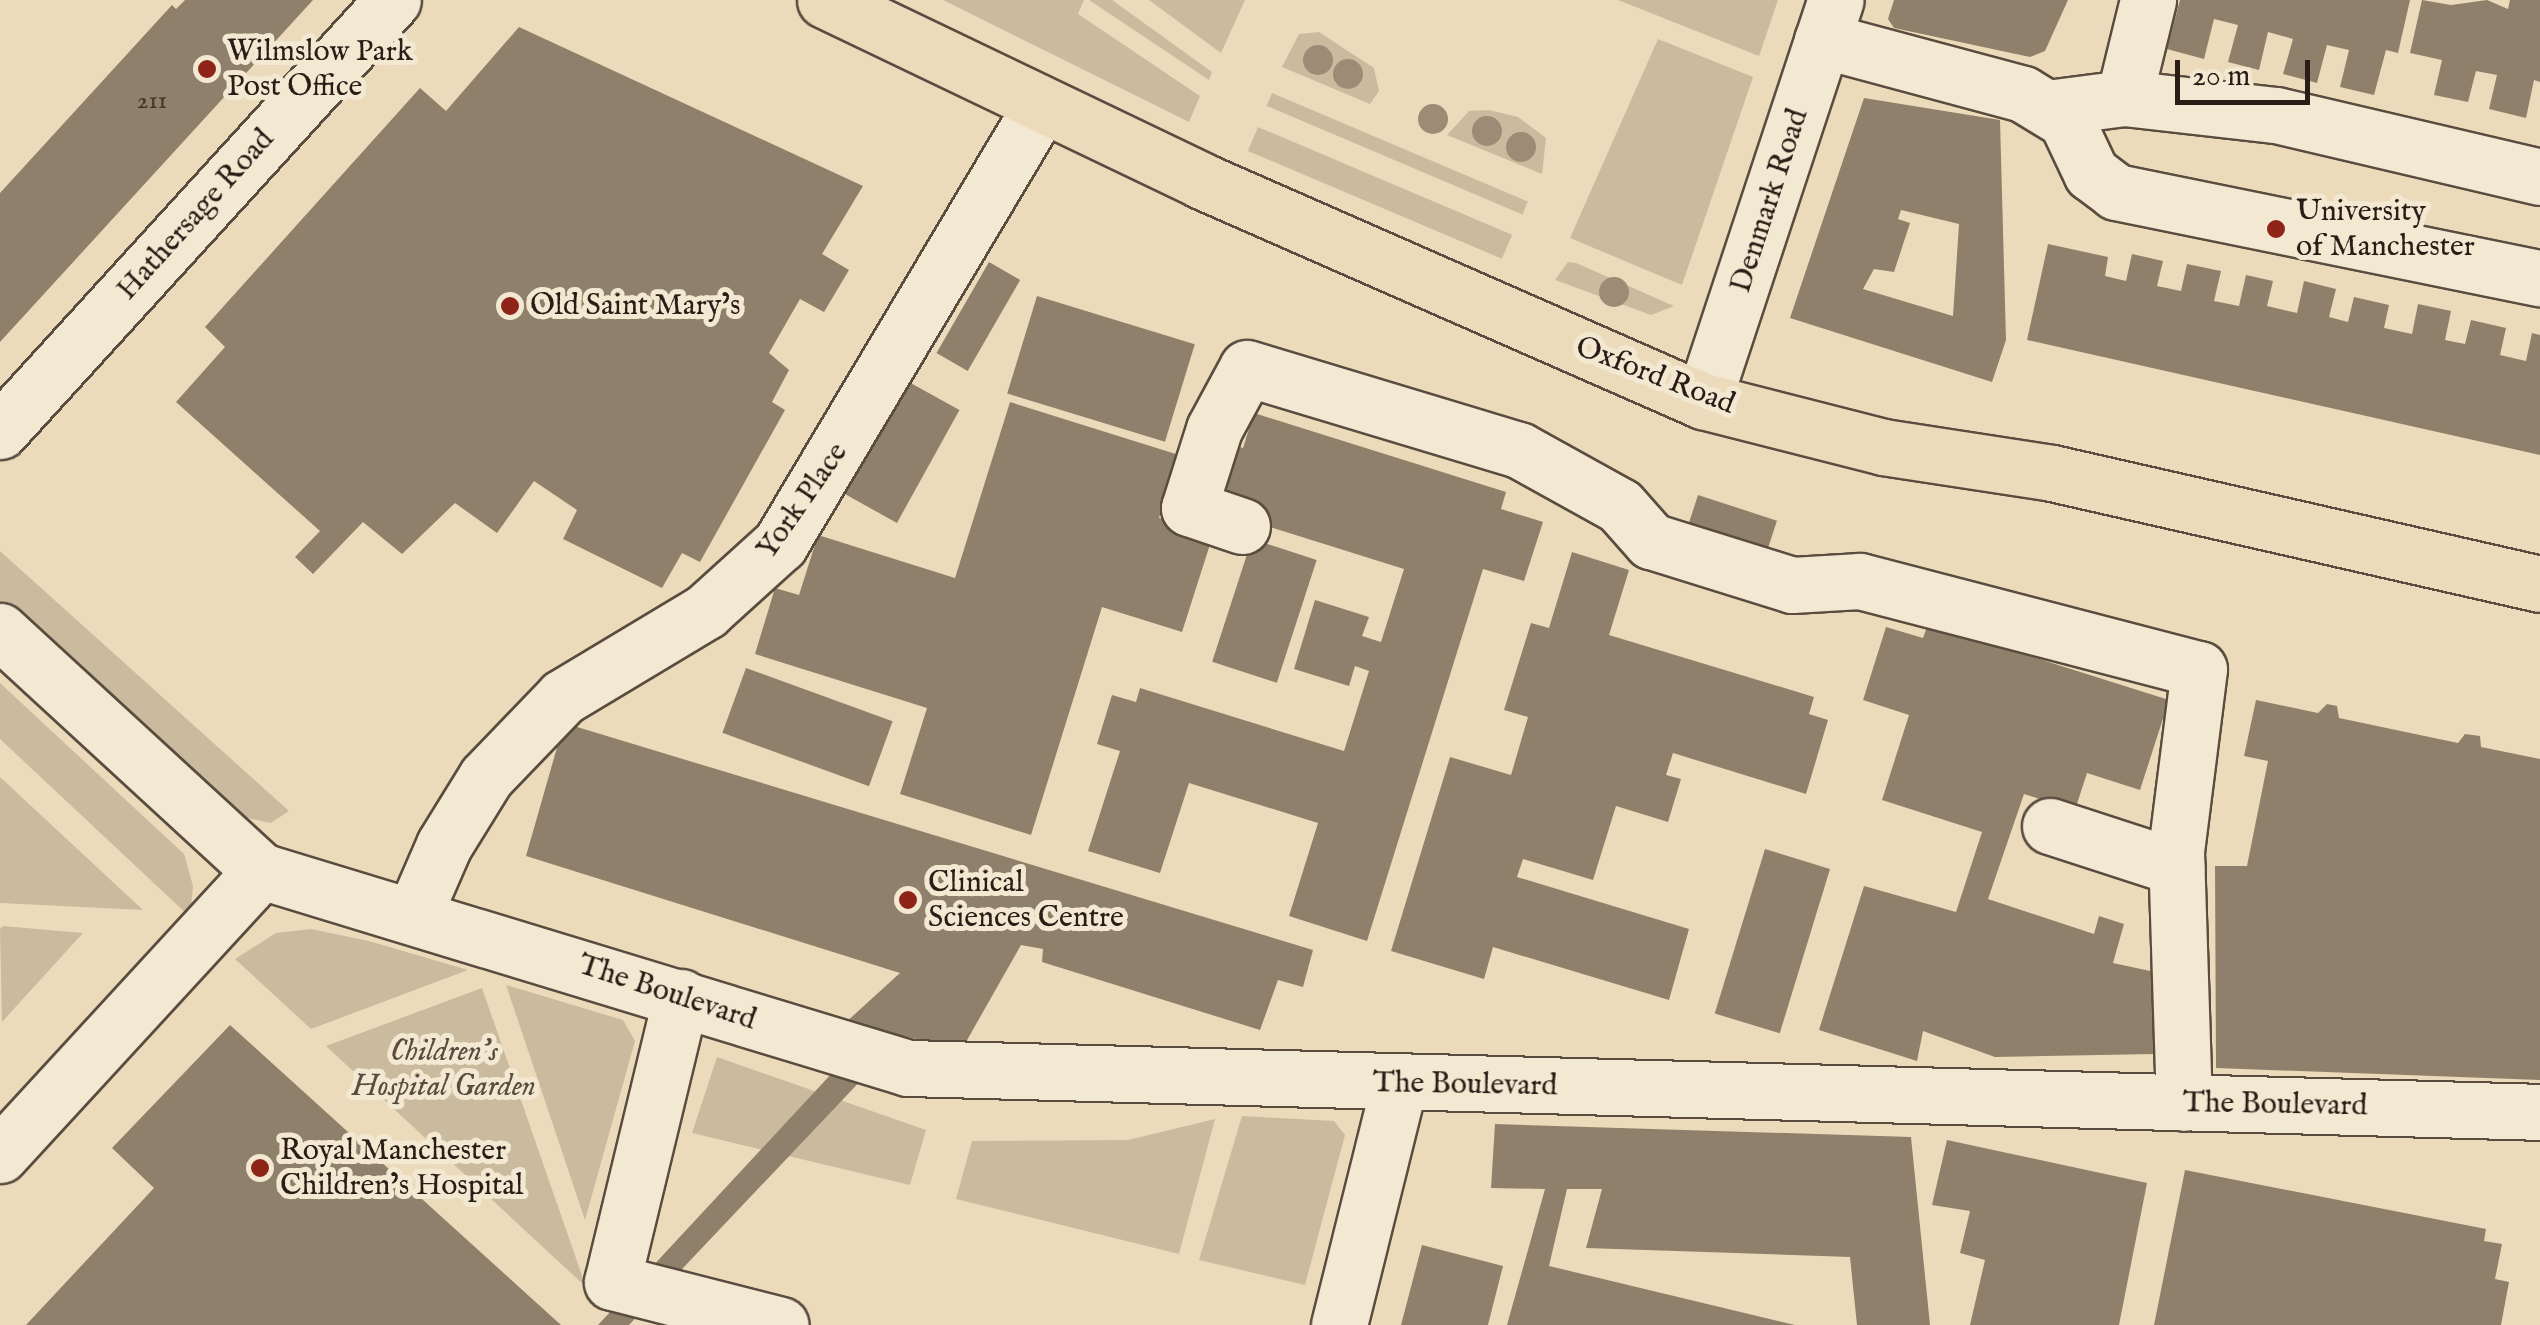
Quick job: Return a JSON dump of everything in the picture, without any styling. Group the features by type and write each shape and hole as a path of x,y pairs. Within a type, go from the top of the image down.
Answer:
{"main road":[{"name":"Oxford Road","path":"825,0 1041,106 1703,401 1882,447 2052,473 2540,584"}],"street":[{"name":"Hathersage Road","path":"0,431 393,0"},
{"path":"2124,98 2148,0"},
{"path":"1829,20 2035,101 2066,120 2091,173 2116,192 2540,278"},
{"name":"Denmark Road","path":"1703,401 1829,20"},
{"path":"2035,101 2124,98 2276,115 2540,177"},
{"name":"York Place","path":"414,914 444,845 486,777 563,698 706,611 780,544 1041,106"},
{"path":"1242,526 1188,508 1214,430 1247,368 1520,450 1620,506 1651,541 1792,584 1860,581 2199,670 2176,866 2184,1103"},
{"path":"0,631 261,871 0,1156"},
{"path":"2050,826 2176,866"},
{"name":"The Boulevard","path":"261,871 414,914 908,1068 2540,1112"},
{"path":"680,997 612,1282 781,1325"},
{"path":"1339,1325 1399,1084"}],"green space":[{"path":"943,0 1084,0 1078,14 1200,96 1189,122"},
{"path":"1089,0 1112,0 1212,72 1209,80"},
{"path":"1149,0 1245,0 1221,53"},
{"path":"1618,0 1778,0 1759,56"},
{"path":"1319,32 1374,68 1379,91 1370,104 1282,67 1299,34"},
{"path":"1658,39 1753,77 1682,285 1570,238"},
{"path":"1272,93 1528,202 1522,215 1267,106"},
{"path":"1489,110 1518,117 1546,138 1542,174 1447,135 1469,111"},
{"path":"1258,127 1512,235 1502,259 1248,151"},
{"path":"1568,262 1674,306 1651,315 1555,280"},
{"path":"0,551 289,811 271,823 233,815 0,605"},
{"path":"0,683 184,854 193,886 190,917 0,739"},
{"path":"0,777 143,910 0,903"},
{"path":"3,926 83,933 2,1022 0,929"},
{"path":"311,929 369,941 468,970 311,1029 235,959 276,933"},
{"name":"Children's Hospital Garden","path":"506,985 623,1020 635,1041 585,1220"},
{"name":"Children's Hospital Garden","path":"482,988 586,1287 326,1046"},
{"path":"717,1057 926,1130 910,1185 692,1133"},
{"path":"1242,1116 1334,1121 1345,1135 1305,1285 1199,1260"},
{"path":"1215,1119 1179,1254 956,1199 972,1141 1128,1140"}],"building":[{"path":"185,0 313,0 0,342 0,193 172,5 176,9"},
{"path":"1894,0 2068,0 2045,51 2030,57 1894,28 1888,19"},
{"path":"2180,0 2410,0 2398,53 2386,50 2374,95 2340,87 2349,50 2327,45 2317,83 2283,74 2293,39 2268,32 2259,70 2228,62 2238,25 2214,19 2204,59 2167,49"},
{"path":"2422,0 2451,5 2487,0 2508,9 2510,0 2540,0 2540,82 2534,80 2526,118 2489,109 2497,75 2476,71 2468,102 2434,95 2442,60 2410,53"},
{"name":"Old Saint Mary’s","path":"519,27 863,186 822,254 849,270 824,312 800,299 769,353 789,370 772,402 785,410 700,562 682,553 662,588 563,539 577,510 534,481 497,533 455,503 402,554 363,522 313,574 295,557 320,531 176,402 225,347 205,327 420,88 446,111"},
{"path":"1864,98 2000,120 2006,340 1992,382 1790,318","holes":["1901,210 1959,224 1953,316 1863,289 1874,269 1894,272 1910,223 1898,219"]},
{"path":"2048,244 2108,257 2105,276 2126,281 2132,254 2163,261 2157,286 2181,291 2187,264 2221,271 2214,301 2239,306 2246,275 2273,281 2267,306 2297,313 2304,281 2336,289 2329,317 2348,322 2354,297 2389,305 2384,328 2412,334 2418,304 2451,311 2445,340 2465,344 2471,320 2506,328 2500,355 2526,361 2532,333 2540,335 2540,455 2027,340"},
{"path":"989,262 1020,280 968,371 936,353"},
{"path":"1037,296 1195,344 1165,442 1007,394"},
{"path":"907,381 959,410 897,523 844,494"},
{"path":"1010,402 1179,455 1159,518 1213,535 1182,632 1102,607 1031,835 900,794 927,708 755,654 775,588 799,595 818,535 955,578"},
{"path":"1254,413 1506,492 1501,509 1543,522 1524,581 1483,569 1367,941 1289,916 1318,823 1189,783 1160,873 1088,851 1120,751 1097,744 1112,695 1136,702 1140,688 1344,751 1369,671 1355,666 1349,686 1294,669 1315,600 1369,617 1362,636 1381,642 1404,569 1229,514 1236,495 1201,483 1215,439 1243,448"},
{"path":"1698,495 1777,521 1762,567 1683,542"},
{"path":"1252,539 1317,560 1277,683 1212,662"},
{"path":"1572,552 1629,570 1609,635 1814,697 1809,714 1828,720 1806,794 1673,753 1666,775 1681,779 1668,822 1616,806 1593,880 1523,859 1517,877 1689,929 1669,1000 1493,947 1484,979 1391,951 1450,757 1511,775 1528,717 1504,710 1531,623 1549,628"},
{"path":"1928,624 2169,700 2140,790 2087,773 2075,810 2024,794 1988,899 2094,934 2099,916 2124,924 2113,963 2155,972 2153,1054 1995,1057 1923,1031 1917,1061 1819,1030 1864,886 1956,912 1982,832 1882,800 1909,715 1863,700 1886,627 1923,638"},
{"path":"746,668 893,721 869,786 722,733"},
{"path":"2256,700 2318,713 2327,704 2337,706 2339,718 2458,743 2465,734 2480,736 2481,747 2540,759 2540,1080 2216,1068 2215,866 2247,866 2268,761 2244,756"},
{"name":"Clinical Sciences Centre","path":"564,723 1313,950 1303,987 1278,980 1260,1030 1042,962 1043,949 1021,945 962,1049 903,1036 629,1325 598,1325 872,1030 844,1024 900,973 526,856"},
{"path":"1765,849 1830,869 1780,1033 1715,1013"},
{"name":"Royal Manchester Children’s Hospital","path":"230,1025 561,1325 26,1325 154,1188 112,1148"},
{"path":"1495,1124 1911,1137 1930,1325 1857,1325 1850,1257 1586,1248 1602,1189 1567,1189 1549,1266 1795,1325 1507,1325 1545,1189 1491,1188"},
{"path":"1947,1140 2147,1183 2119,1325 1970,1325 1985,1260 1960,1253 1970,1211 1932,1205"},
{"path":"2185,1170 2486,1229 2484,1241 2502,1244 2495,1279 2509,1282 2501,1325 2154,1325"},
{"path":"1422,1245 1503,1266 1488,1325 1401,1325"}],"place":[{"name":"Wilmslow Park Post Office","path":"207,69"},
{"name":"University of Manchester","path":"2276,229"},
{"name":"Old Saint Mary’s","path":"510,306"},
{"name":"Clinical Sciences Centre","path":"908,900"},
{"name":"Royal Manchester Children’s Hospital","path":"260,1168"}]}
